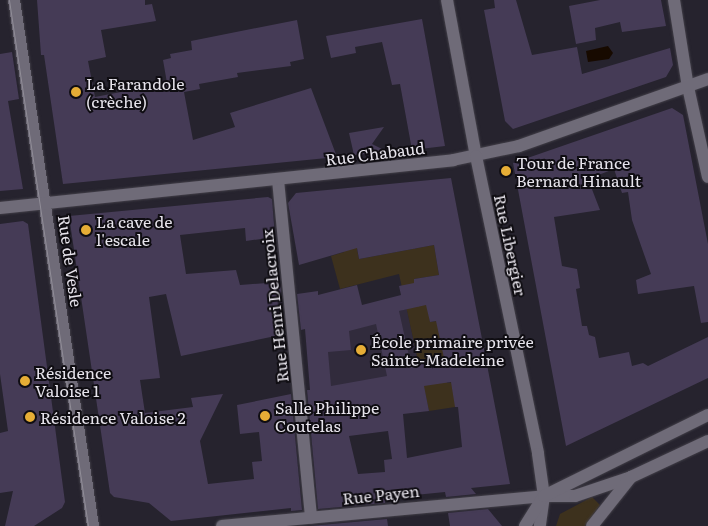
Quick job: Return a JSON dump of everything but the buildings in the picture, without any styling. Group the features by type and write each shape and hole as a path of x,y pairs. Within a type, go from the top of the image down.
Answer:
{"street":[{"name":"Rue de Vesle","path":"14,0 40,204 93,526"},
{"name":"Rue Libergier","path":"447,0 544,496 540,526"},
{"path":"674,0 688,87 708,177"},
{"name":"Rue Chabaud","path":"0,208 278,180 476,156 519,146 708,79"},
{"name":"Rue Henri Delacroix","path":"278,180 311,517"},
{"path":"525,526 544,496 708,415"},
{"name":"Rue Payen","path":"222,526 544,496 575,496 632,476 708,440"},
{"path":"592,526 632,476"}],"shaded area":[{"path":"608,46 613,53 609,59 588,62 586,51"},
{"path":"372,244 357,249 359,259 434,245 439,275 414,279 415,286 426,284 430,322 437,321 446,342 447,383 460,381 455,407 429,411 399,274 340,289 331,256 344,252 344,245"},
{"name":"École primaire privée Sainte-Madeleine","path":"407,309 421,374 320,395 306,330"},
{"path":"592,497 600,505 585,526 556,526 560,514"}],"tram line":[{"path":"9,0 88,526"}],"place":[{"name":"La Farandole (crèche)","path":"76,92"},
{"name":"Tour de France Bernard Hinault","path":"506,171"},
{"name":"La cave de l'escale","path":"86,230"},
{"name":"École primaire privée Sainte-Madeleine","path":"361,350"},
{"name":"Résidence Valoise 1","path":"25,381"},
{"name":"Salle Philippe Coutelas","path":"265,416"},
{"name":"Résidence Valoise 2","path":"30,417"}]}
